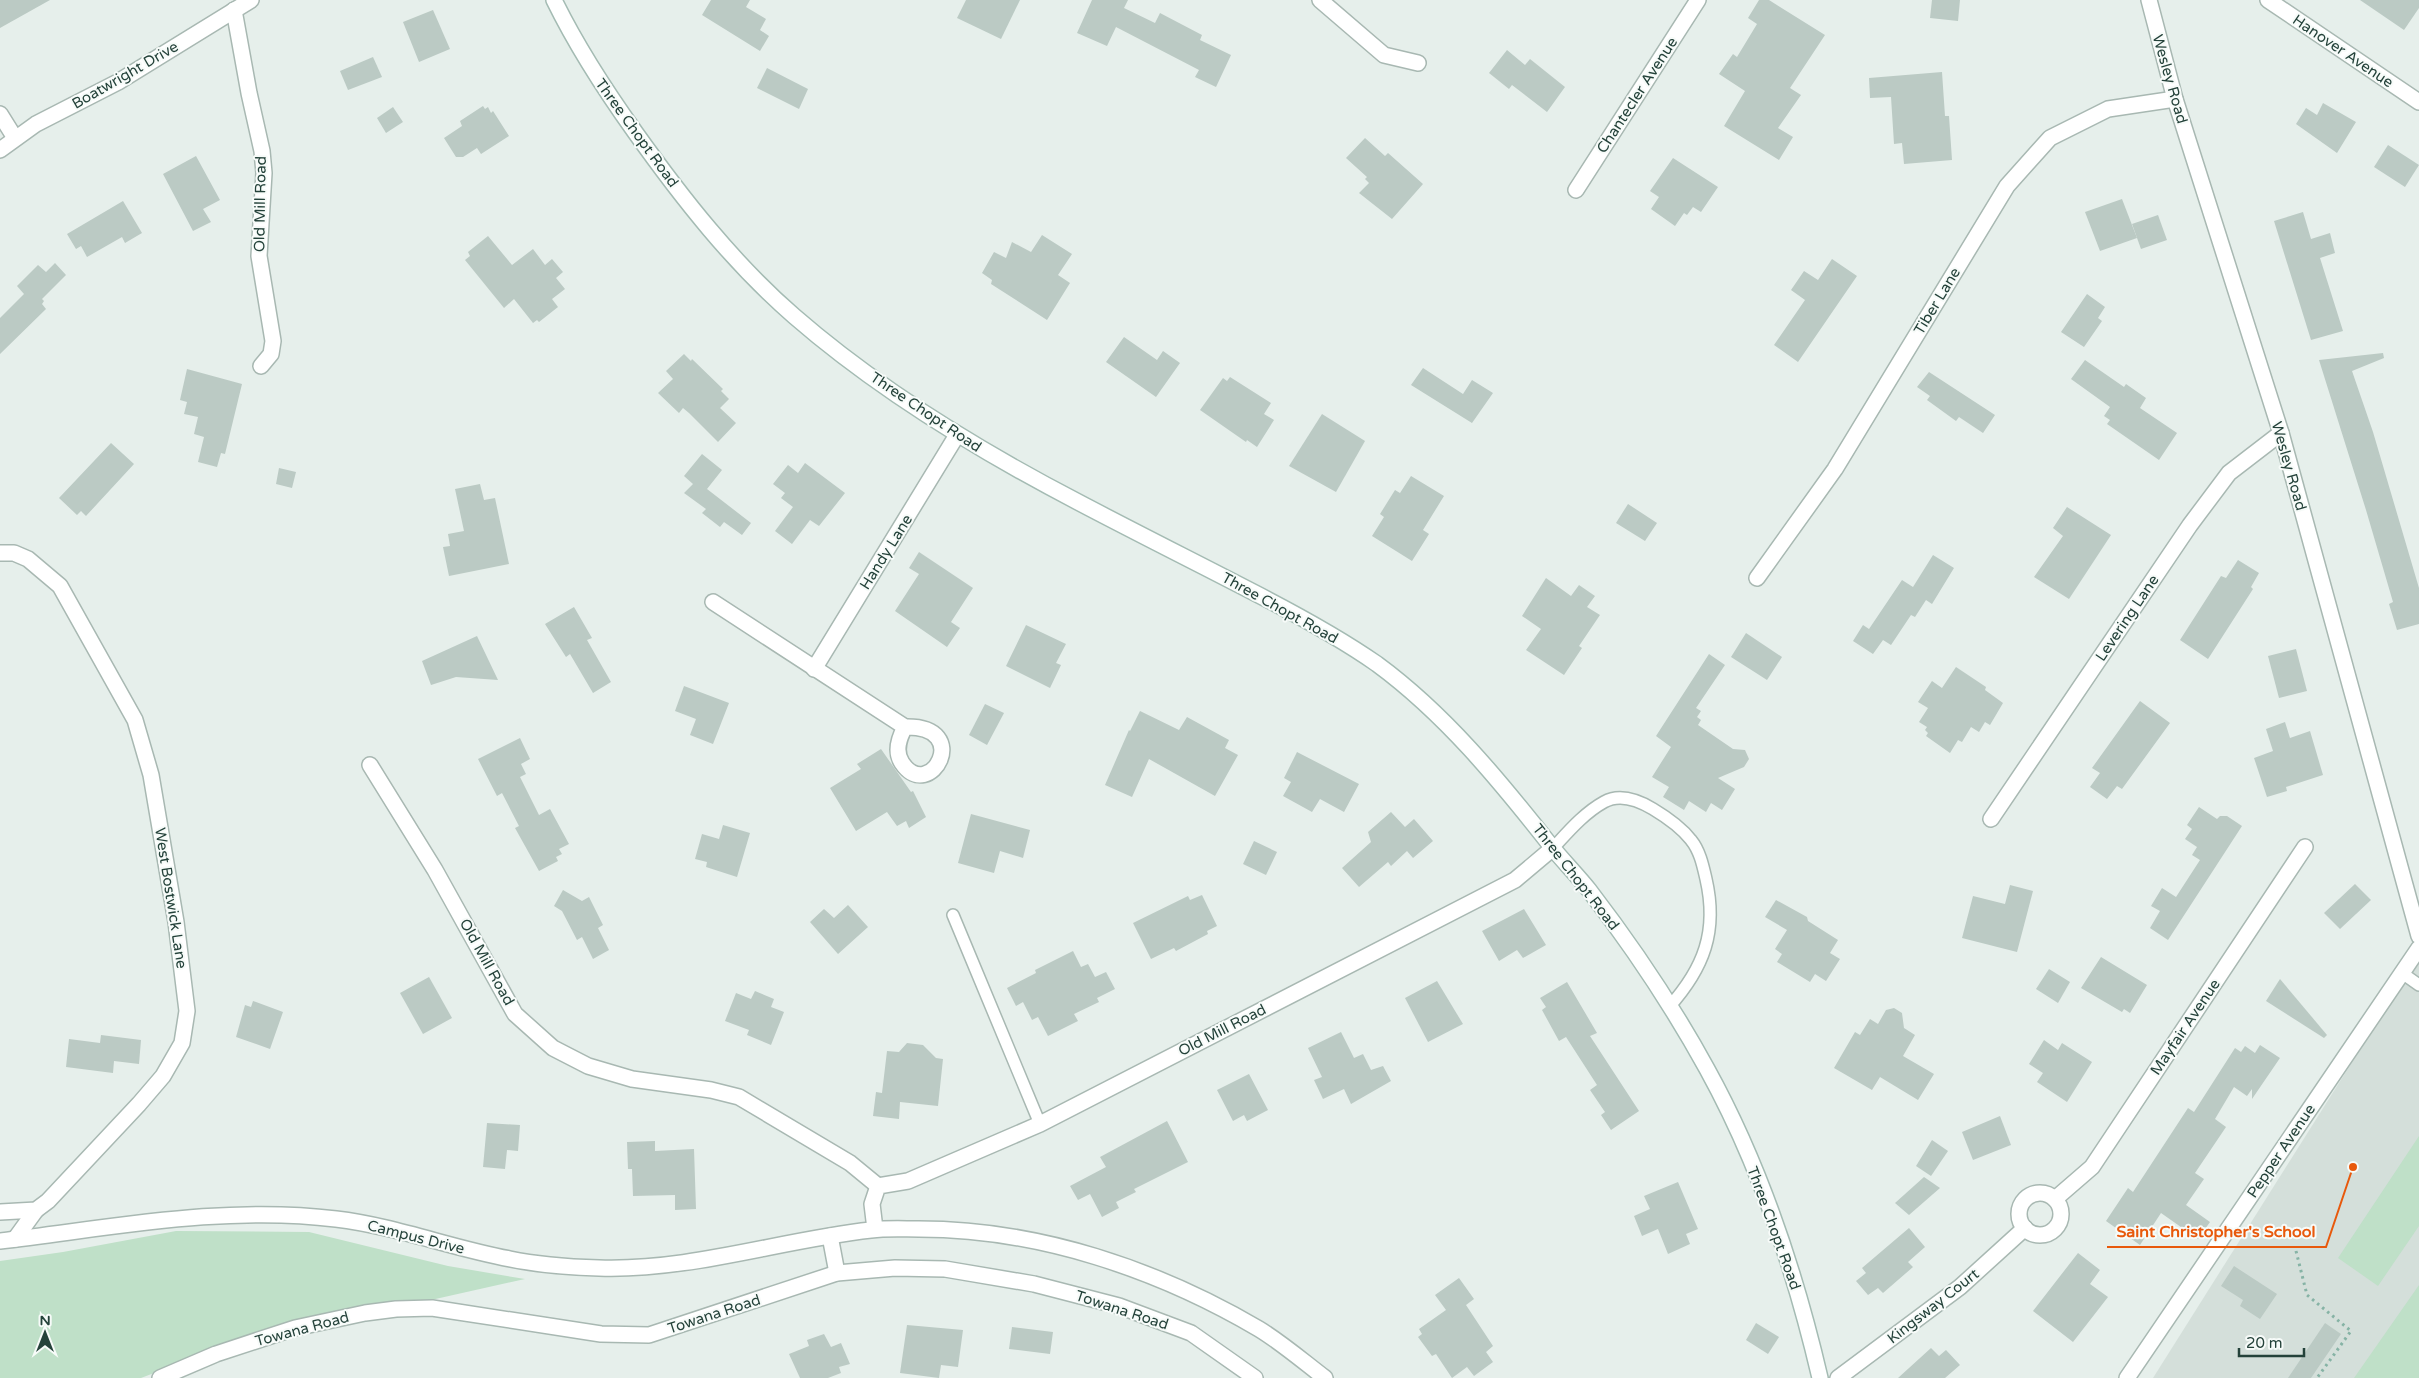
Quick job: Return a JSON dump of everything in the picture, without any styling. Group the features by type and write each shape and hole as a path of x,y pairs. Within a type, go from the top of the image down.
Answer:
{"street":[{"name":"Boatwright Drive","path":"0,150 36,124 118,82 250,0"},
{"name":"Three Chopt Road","path":"554,0 572,38 605,90 665,174 734,256 794,315 848,359 958,435 1072,500 1297,615 1376,664 1406,687 1451,729 1529,816 1586,887 1669,1007 1711,1077 1767,1201 1793,1279 1820,1378"},
{"path":"1320,0 1384,55 1418,62"},
{"name":"Chantecler Avenue","path":"1576,190 1698,0"},
{"name":"Wesley Road","path":"2148,0 2174,100 2280,433 2419,936"},
{"name":"Hanover Avenue","path":"2268,0 2419,102"},
{"name":"Old Mill Road","path":"234,10 249,93 257,125 264,173 259,256 273,341 271,354 261,366"},
{"name":"Tiber Lane","path":"1757,578 1835,470 2007,186 2050,138 2108,109 2174,100"},
{"path":"0,114 15,138"},
{"name":"Levering Lane","path":"1991,819 2185,533 2229,474 2280,433"},
{"name":"Handy Lane","path":"814,669 958,435"},
{"name":"West Bostwick Lane","path":"0,552 14,553 28,559 60,586 135,720 151,775 176,922 187,1011 182,1042 163,1076 61,1187 7,1240"},
{"path":"713,602 905,727"},
{"name":"Old Mill Road","path":"370,765 434,870 515,1014 553,1048 588,1066 632,1080 711,1090 739,1097 850,1163 878,1186 908,1181 1040,1124 1515,880 1553,848"},
{"name":"Mayfair Avenue","path":"2055,1199 2092,1167 2305,847"},
{"name":"Pepper Avenue","path":"2127,1378 2419,948"},
{"path":"874,1229 872,1204 878,1186"},
{"path":"2037,1193 2044,1193 2055,1199 2061,1213 2060,1220 2052,1231 2038,1234 2025,1228 2019,1217 2019,1210 2025,1198 2037,1193"},
{"path":"0,1212 36,1210"},
{"name":"Campus Drive","path":"7,1240 233,1215 294,1215 338,1219 393,1229 511,1260 603,1268 677,1263 830,1236"},
{"name":"Kingsway Court","path":"1838,1378 1960,1287 2025,1228"},
{"path":"837,1273 830,1236 874,1229 941,1229 1020,1238 1130,1268 1195,1294 1262,1331 1325,1378"},
{"name":"Towana Road","path":"160,1378 216,1354 294,1328 396,1309 432,1308 601,1334 649,1335 837,1273 895,1268 945,1269 1034,1284 1119,1306 1191,1333 1255,1378"}],"lane":[{"path":"1553,848 1579,822 1604,802 1620,798 1646,805 1670,819 1692,841 1703,863 1708,888 1711,913 1709,935 1696,971 1683,992 1669,1007"},
{"path":"953,916 1040,1124"},
{"path":"2402,973 2419,985"}],"path":[{"path":"2296,1251 2307,1294 2350,1331 2317,1378"}],"shaded area":[{"path":"2419,956 2419,1378 2153,1378"}],"green space":[{"path":"2419,1136 2419,1226 2378,1286 2338,1258"},
{"path":"176,1231 309,1232 448,1266 525,1279 222,1347 141,1378 0,1378 0,1261 63,1252"},
{"path":"2419,1285 2419,1378 2354,1378"}],"building":[{"path":"0,0 50,0 0,28"},
{"path":"711,0 750,0 746,7 766,19 760,30 769,36 760,51 702,15"},
{"path":"966,0 1020,0 1001,39 957,18"},
{"path":"1092,0 1128,0 1124,8 1155,23 1160,13 1202,35 1200,40 1231,55 1216,87 1195,77 1199,70 1116,27 1107,46 1077,33"},
{"path":"1759,0 1769,0 1825,35 1790,88 1801,95 1778,128 1793,137 1779,160 1724,126 1745,91 1719,74 1733,54 1737,57 1757,24 1748,18"},
{"path":"1932,0 1960,0 1958,21 1930,18"},
{"path":"2360,0 2419,0 2419,8 2404,30"},
{"path":"433,10 450,49 419,62 403,22"},
{"path":"1507,50 1525,65 1530,59 1565,87 1547,112 1512,85 1509,89 1489,73"},
{"path":"373,57 382,77 348,90 340,71"},
{"path":"767,68 808,89 799,109 757,88"},
{"path":"1942,72 1945,116 1949,116 1952,160 1904,164 1902,143 1894,144 1891,97 1870,98 1869,78"},
{"path":"2323,103 2356,122 2337,153 2296,124 2306,108 2317,115"},
{"path":"483,106 485,109 488,107 491,113 493,111 509,136 481,154 477,148 463,157 456,157 444,138 462,126 460,121"},
{"path":"393,107 403,122 386,133 377,118"},
{"path":"1365,138 1385,156 1388,153 1423,184 1392,219 1359,193 1369,183 1365,179 1367,177 1346,158"},
{"path":"2388,145 2419,165 2405,187 2374,167"},
{"path":"196,156 220,200 203,209 211,222 193,231 163,174"},
{"path":"1673,158 1718,187 1701,212 1693,207 1687,215 1684,213 1675,226 1651,209 1659,197 1650,191"},
{"path":"2122,199 2137,238 2100,251 2085,212"},
{"path":"123,201 142,233 125,243 122,237 87,257 81,246 76,249 67,234"},
{"path":"2303,212 2311,239 2330,233 2335,253 2320,258 2343,331 2311,340 2274,221"},
{"path":"2158,215 2167,240 2141,249 2132,224"},
{"path":"1042,235 1072,254 1058,275 1070,283 1047,320 991,284 992,280 982,273 994,252 1006,258 1012,242 1031,252"},
{"path":"488,236 512,265 533,249 545,265 552,259 563,272 556,278 565,289 552,299 558,307 539,322 537,320 533,323 514,299 504,308 465,260 470,256 468,252"},
{"path":"1832,259 1857,276 1798,362 1774,345 1805,300 1791,290 1804,271 1818,280"},
{"path":"55,263 66,275 42,299 44,301 42,304 46,309 0,354 0,318 24,294 17,286 38,265 46,272"},
{"path":"2087,294 2105,307 2098,318 2102,321 2084,347 2061,332"},
{"path":"1124,337 1157,360 1163,351 1180,363 1156,397 1106,362"},
{"path":"2383,353 2384,358 2352,371 2373,432 2419,588 2419,624 2397,630 2389,604 2393,602 2319,360"},
{"path":"684,354 691,361 692,359 723,389 721,391 729,399 720,408 736,423 718,442 683,408 679,413 658,393 673,379 666,371"},
{"path":"2085,360 2124,387 2126,384 2146,398 2140,408 2177,433 2159,460 2107,424 2110,420 2104,416 2110,407 2071,379"},
{"path":"1423,368 1463,394 1472,380 1493,393 1472,423 1411,385"},
{"path":"187,369 242,384 225,454 221,453 217,467 198,462 204,437 194,434 198,417 184,414 187,402 180,400"},
{"path":"1929,372 1995,415 1983,433 1959,417 1956,421 1927,400 1930,396 1917,387"},
{"path":"1230,377 1271,403 1264,414 1274,420 1257,447 1247,440 1246,442 1200,410 1223,378 1227,381"},
{"path":"1322,414 1365,441 1336,492 1289,466"},
{"path":"111,443 134,464 86,516 81,511 77,515 59,498"},
{"path":"702,454 722,470 707,489 751,523 742,535 724,522 720,527 702,513 706,509 684,493 693,484 684,476"},
{"path":"805,463 845,493 819,526 810,520 792,544 775,531 793,507 781,498 785,493 773,484 788,465 798,473"},
{"path":"279,468 296,472 292,488 276,484"},
{"path":"1411,476 1444,496 1423,530 1429,534 1412,561 1372,536 1384,517 1380,514 1395,490 1400,493"},
{"path":"480,484 484,500 495,498 509,564 449,576 443,547 450,546 448,534 464,531 455,489"},
{"path":"1628,504 1657,523 1645,541 1616,523"},
{"path":"2067,507 2111,535 2069,599 2034,577 2063,536 2053,528"},
{"path":"919,552 973,588 951,622 960,628 947,647 895,611 919,574 909,568"},
{"path":"1933,555 1954,568 1932,604 1926,600 1915,617 1911,615 1891,645 1883,640 1873,654 1853,641 1863,625 1869,629 1902,580 1913,587"},
{"path":"2238,560 2259,573 2251,587 2253,589 2208,659 2180,640 2221,576 2226,578"},
{"path":"1546,578 1571,596 1579,585 1595,596 1587,607 1600,615 1579,646 1582,648 1564,675 1526,650 1541,629 1522,616"},
{"path":"574,607 592,638 587,640 611,682 593,693 570,654 566,657 545,624"},
{"path":"1026,625 1066,644 1056,663 1061,665 1050,688 1006,666"},
{"path":"1746,633 1782,657 1767,680 1731,657"},
{"path":"477,636 498,680 456,677 431,685 422,661"},
{"path":"2296,649 2307,691 2279,698 2268,656"},
{"path":"1709,654 1725,665 1696,708 1701,711 1697,717 1701,720 1698,725 1733,749 1745,750 1749,759 1744,767 1718,778 1735,789 1722,810 1711,803 1706,812 1689,801 1684,810 1663,797 1669,787 1652,777 1671,747 1656,736"},
{"path":"1956,667 1986,687 1985,690 2003,703 1990,725 1985,722 1979,732 1971,727 1962,742 1958,740 1950,753 1926,736 1928,733 1925,730 1927,727 1919,722 1928,708 1918,702 1932,681 1942,688"},
{"path":"684,686 729,703 713,744 690,735 696,719 675,711"},
{"path":"2140,701 2170,723 2122,789 2117,786 2107,799 2090,787 2100,773 2092,768"},
{"path":"985,704 1004,713 987,745 969,735"},
{"path":"1140,711 1179,730 1187,717 1229,740 1225,748 1238,755 1215,796 1149,759 1132,797 1105,785 1129,730"},
{"path":"2285,722 2290,738 2310,731 2323,775 2286,787 2287,791 2267,797 2254,758 2273,751 2266,729"},
{"path":"520,738 530,759 521,764 526,774 520,777 539,815 550,809 569,844 559,849 562,854 556,857 558,861 539,871 515,828 519,826 502,793 497,796 478,759"},
{"path":"881,749 911,792 913,791 926,817 909,828 906,821 897,826 887,812 856,831 830,788 861,769 857,764"},
{"path":"1297,752 1359,784 1344,812 1320,799 1312,812 1283,796 1291,782 1284,778"},
{"path":"2199,807 2217,819 2220,816 2227,816 2242,826 2168,940 2150,928 2160,911 2151,906 2162,888 2176,897 2200,860 2192,855 2197,847 2185,839 2192,829 2187,825"},
{"path":"1391,812 1405,827 1414,819 1433,841 1413,858 1407,851 1391,866 1388,862 1359,887 1342,868 1371,842 1368,832"},
{"path":"971,814 1030,830 1023,858 1000,851 994,873 958,863"},
{"path":"723,825 750,833 737,877 706,867 707,862 695,859 702,834 719,839"},
{"path":"1254,841 1277,852 1266,875 1243,864"},
{"path":"2355,884 2371,900 2340,929 2324,913"},
{"path":"2010,885 2033,891 2017,952 1962,938 1973,896 2005,904"},
{"path":"563,890 582,901 589,897 603,925 598,928 609,950 593,959 582,937 577,940 562,911 554,906"},
{"path":"1202,895 1217,926 1207,931 1208,934 1176,951 1174,948 1151,959 1133,923 1188,896 1190,900"},
{"path":"1776,900 1807,917 1808,921 1838,940 1830,953 1840,959 1826,981 1815,974 1810,982 1777,962 1782,954 1775,949 1787,930 1765,917"},
{"path":"848,905 868,927 838,954 810,922 824,909 834,918"},
{"path":"1524,909 1546,945 1523,958 1517,950 1499,961 1482,931"},
{"path":"1073,951 1081,967 1088,964 1095,977 1106,972 1115,989 1097,998 1099,1002 1074,1014 1078,1021 1048,1036 1038,1017 1032,1020 1023,1002 1016,1006 1007,988 1036,973 1035,970"},
{"path":"2101,957 2147,985 2130,1013 2124,1009 2122,1012 2081,988"},
{"path":"2049,969 2070,982 2058,1003 2036,989"},
{"path":"429,977 452,1018 423,1034 400,993"},
{"path":"2280,979 2327,1035 2324,1038 2266,1001"},
{"path":"1437,981 1463,1024 1428,1042 1405,998"},
{"path":"1567,982 1597,1033 1590,1036 1639,1111 1611,1130 1601,1115 1605,1112 1590,1090 1597,1085 1566,1037 1559,1041 1542,1010 1546,1007 1540,998"},
{"path":"755,991 774,999 771,1007 784,1012 771,1045 747,1035 749,1030 725,1021 736,993 751,999"},
{"path":"253,1001 283,1012 270,1049 236,1037 245,1005 251,1007"},
{"path":"1894,1008 1902,1013 1904,1028 1915,1035 1903,1056 1934,1074 1918,1100 1880,1077 1872,1090 1834,1068 1855,1032 1860,1035 1870,1019 1878,1024 1886,1010"},
{"path":"1341,1032 1354,1058 1363,1054 1371,1070 1383,1066 1391,1081 1351,1104 1344,1089 1323,1099 1314,1080 1322,1077 1308,1048"},
{"path":"101,1035 141,1040 139,1064 114,1061 113,1073 66,1067 69,1039 100,1043"},
{"path":"2044,1040 2058,1050 2062,1043 2092,1062 2067,1102 2037,1082 2043,1073 2029,1064"},
{"path":"907,1043 923,1045 936,1058 943,1059 938,1106 900,1102 899,1119 873,1116 876,1092 882,1093 887,1051 899,1052"},
{"path":"2260,1045 2280,1058 2252,1099 2252,1089 2247,1096 2234,1087 2215,1119 2226,1127 2195,1173 2204,1179 2186,1205 2210,1222 2198,1239 2161,1213 2140,1245 2106,1221 2128,1188 2133,1192 2188,1108 2194,1112 2235,1048 2241,1052 2245,1046 2255,1053"},
{"path":"1249,1074 1268,1110 1247,1121 1244,1115 1233,1121 1217,1090"},
{"path":"2000,1116 2011,1145 1973,1160 1962,1132"},
{"path":"1167,1121 1188,1162 1134,1189 1136,1192 1116,1202 1119,1208 1102,1217 1090,1194 1078,1200 1070,1186 1106,1167 1100,1157"},
{"path":"487,1123 520,1125 518,1151 507,1150 505,1169 483,1167"},
{"path":"1932,1140 1948,1151 1931,1176 1916,1166"},
{"path":"655,1141 655,1151 694,1149 696,1209 675,1210 675,1195 633,1196 632,1169 628,1169 627,1142"},
{"path":"1924,1177 1940,1188 1909,1215 1895,1203"},
{"path":"1678,1182 1698,1229 1686,1234 1690,1244 1668,1254 1658,1229 1642,1236 1634,1216 1650,1209 1644,1196"},
{"path":"1909,1228 1925,1247 1908,1262 1913,1267 1883,1293 1878,1288 1868,1295 1856,1281 1866,1273 1862,1268"},
{"path":"2078,1253 2100,1270 2090,1284 2108,1297 2073,1342 2033,1311"},
{"path":"2234,1266 2277,1294 2260,1319 2240,1306 2243,1300 2221,1286"},
{"path":"1459,1278 1474,1299 1466,1305 1493,1346 1486,1352 1493,1362 1474,1376 1467,1367 1452,1378 1436,1354 1432,1356 1418,1337 1422,1334 1419,1329 1446,1310 1435,1295"},
{"path":"1756,1323 1779,1337 1768,1354 1746,1340"},
{"path":"2325,1323 2341,1334 2311,1378 2288,1378"},
{"path":"907,1325 963,1330 958,1367 941,1365 939,1378 900,1373"},
{"path":"1012,1327 1053,1332 1050,1354 1009,1349"},
{"path":"824,1334 831,1347 841,1343 850,1364 839,1367 841,1373 828,1378 800,1378 789,1354 809,1346 807,1340"},
{"path":"1931,1348 1939,1356 1946,1350 1960,1365 1945,1378 1898,1378"}],"place":[{"name":"Saint Christopher's School","path":"2353,1167"}]}
